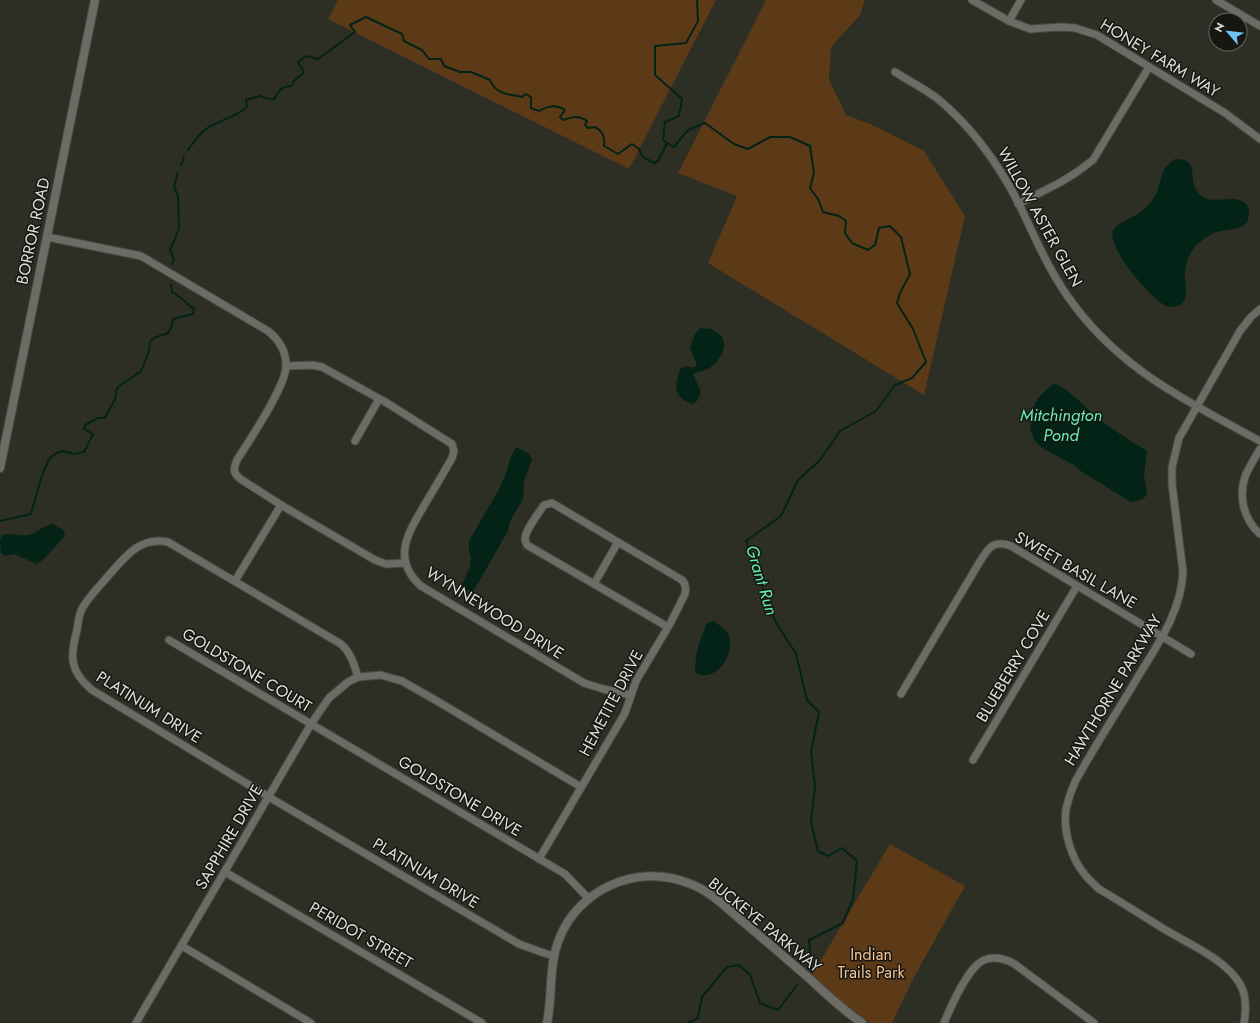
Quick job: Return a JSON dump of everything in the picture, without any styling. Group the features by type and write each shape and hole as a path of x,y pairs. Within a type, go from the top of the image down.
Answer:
{"street":[{"name":"BORROR ROAD","path":"0,468 95,0"},
{"name":"HONEY FARM WAY","path":"972,0 1009,21 1030,30 1061,27 1086,31 1097,35 1225,113 1260,139"},
{"path":"1009,21 1021,0"},
{"path":"1216,0 1260,26"},
{"path":"1018,204 1061,182 1093,160 1149,67"},
{"name":"WILLOW ASTER GLEN","path":"895,72 937,98 957,116 990,154 1018,204 1056,280 1074,306 1094,329 1117,352 1142,373 1182,400 1260,441"},
{"path":"47,237 132,254 152,262 268,331 275,337 280,345 286,366 284,379 237,460 234,467 236,476 281,505 375,560 386,564 405,563"},
{"name":"HAWTHORNE PARKWAY","path":"1244,1023 1244,992 1234,976 1226,968 1199,949 1099,889 1086,877 1079,868 1071,850 1066,824 1066,810 1075,782 1176,611 1183,572 1172,484 1172,467 1179,438 1240,331 1260,309"},
{"name":"WYNNEWOOD DRIVE","path":"286,366 312,365 322,367 379,399 450,442 454,447 452,458 410,530 405,543 405,563 410,574 421,586 584,683 631,695"},
{"path":"355,441 379,399"},
{"path":"1260,449 1245,479 1242,499 1248,520 1260,534"},
{"path":"594,584 618,542 552,503 544,505 534,520 525,539 527,546 668,626"},
{"path":"234,581 281,505"},
{"name":"PLATINUM DRIVE","path":"358,677 352,659 341,644 168,542 158,541 142,544 135,548 123,559 83,607 72,649 72,661 77,675 84,684 92,690 519,944 554,956"},
{"name":"HEMETITE DRIVE","path":"539,859 625,713 636,682 685,594 685,584 682,580 618,542"},
{"name":"SWEET BASIL LANE","path":"901,694 988,548 995,544 1003,543 1010,546 1191,654"},
{"name":"BLUEBERRY COVE","path":"973,760 1077,586"},
{"name":"GOLDSTONE COURT","path":"169,640 311,724"},
{"path":"358,677 381,675 402,681 581,787"},
{"name":"SAPPHIRE DRIVE","path":"136,1023 311,724 329,698 343,685 358,677"},
{"name":"GOLDSTONE DRIVE","path":"311,724 564,874 589,898"},
{"name":"PERIDOT STREET","path":"225,872 482,1023"},
{"name":"BUCKEYE PARKWAY","path":"547,1023 554,956 560,935 567,923 589,898 612,885 624,880 638,877 661,877 689,883 709,894 844,1010 862,1023"},
{"path":"182,946 311,1023"},
{"path":"944,1023 953,1003 974,966 988,958 998,958 1013,963 1094,1023"}],"green space":[{"path":"338,0 716,0 629,169 328,19"},
{"path":"766,0 865,0 860,15 831,47 829,80 846,115 875,126 924,151 965,216 924,395 708,263 737,196 678,173"},
{"name":"Indian Trails Park","path":"890,844 965,886 914,977 892,1023 870,1023 858,1016 812,975"}],"water":[{"path":"1175,159 1188,162 1191,166 1194,186 1202,196 1207,199 1214,200 1239,200 1247,205 1249,213 1246,223 1242,226 1214,233 1204,238 1194,248 1186,266 1186,294 1184,301 1181,305 1170,307 1159,301 1141,284 1123,260 1113,239 1113,231 1118,225 1139,213 1149,205 1157,192 1164,169"},
{"path":"700,328 711,329 722,336 724,349 719,359 713,365 708,369 693,374 701,392 697,401 692,404 681,398 678,394 676,385 681,368 687,366 693,368 697,365 690,348 695,334"},
{"name":"Mitchington Pond","path":"1054,383 1061,386 1103,422 1147,451 1144,475 1147,495 1145,497 1131,502 1082,472 1074,465 1042,448 1035,441 1030,430 1035,403 1039,397"},
{"path":"516,447 529,454 532,459 524,481 523,499 510,521 508,531 474,590 466,590 462,588 462,584 470,567 471,558 469,541 498,491"},
{"path":"52,524 63,530 65,533 64,537 44,559 37,564 14,554 6,556 1,553 0,540 2,535 28,535"},
{"path":"714,621 723,628 729,636 729,651 722,666 709,675 702,675 695,672 697,653 707,623"}],"waterway":[{"name":"Grant Run","path":"697,0 698,21 686,43 655,46 655,75 682,99 679,116 665,122 663,140 674,147 688,130 705,123 734,144 748,149 770,137 790,137 810,146 814,173 810,188 818,199 823,212 839,216 846,221 845,233 852,243 868,250 875,245 879,228 890,226 901,237 910,274 900,293 897,303 913,329 926,362 912,378 895,385 876,411 840,431 820,460 798,480 781,516 746,541 775,621 796,654 807,700 819,712 811,752 815,787 811,822 818,851 828,856 842,848 857,861 853,899 843,923 809,940 811,963"},
{"path":"188,150 202,132 209,127 239,113 247,107 246,100 260,96 268,99 274,99 281,89 292,86 294,81 304,72 298,62 306,56 318,59 355,32 350,25 366,17 402,34 404,41 422,50 429,59 441,59 444,66 460,72 471,72 490,80 496,89 503,93 522,97 526,94 531,97 531,108 539,111 555,106 565,110 560,117 563,120 575,117 584,119 587,121 585,125 588,128 595,127 602,132 604,137 604,146 618,154 632,144 639,149 643,157 654,163 658,161 667,143"},
{"path":"181,165 184,157"},
{"path":"172,264 174,259 170,250 179,229 178,196 174,187 178,172"},
{"path":"0,521 31,514 42,475 49,459 55,454 63,451 74,454 84,452 93,434 84,429 85,425 98,418 105,418 116,397 118,387 141,371 149,351 150,342 154,338 168,333 173,319 193,314 194,309 172,292 171,285"},
{"name":"Grant Run","path":"688,1023 698,1018 702,997 727,967 739,965 750,975 760,1003 778,1010 797,985"}]}
